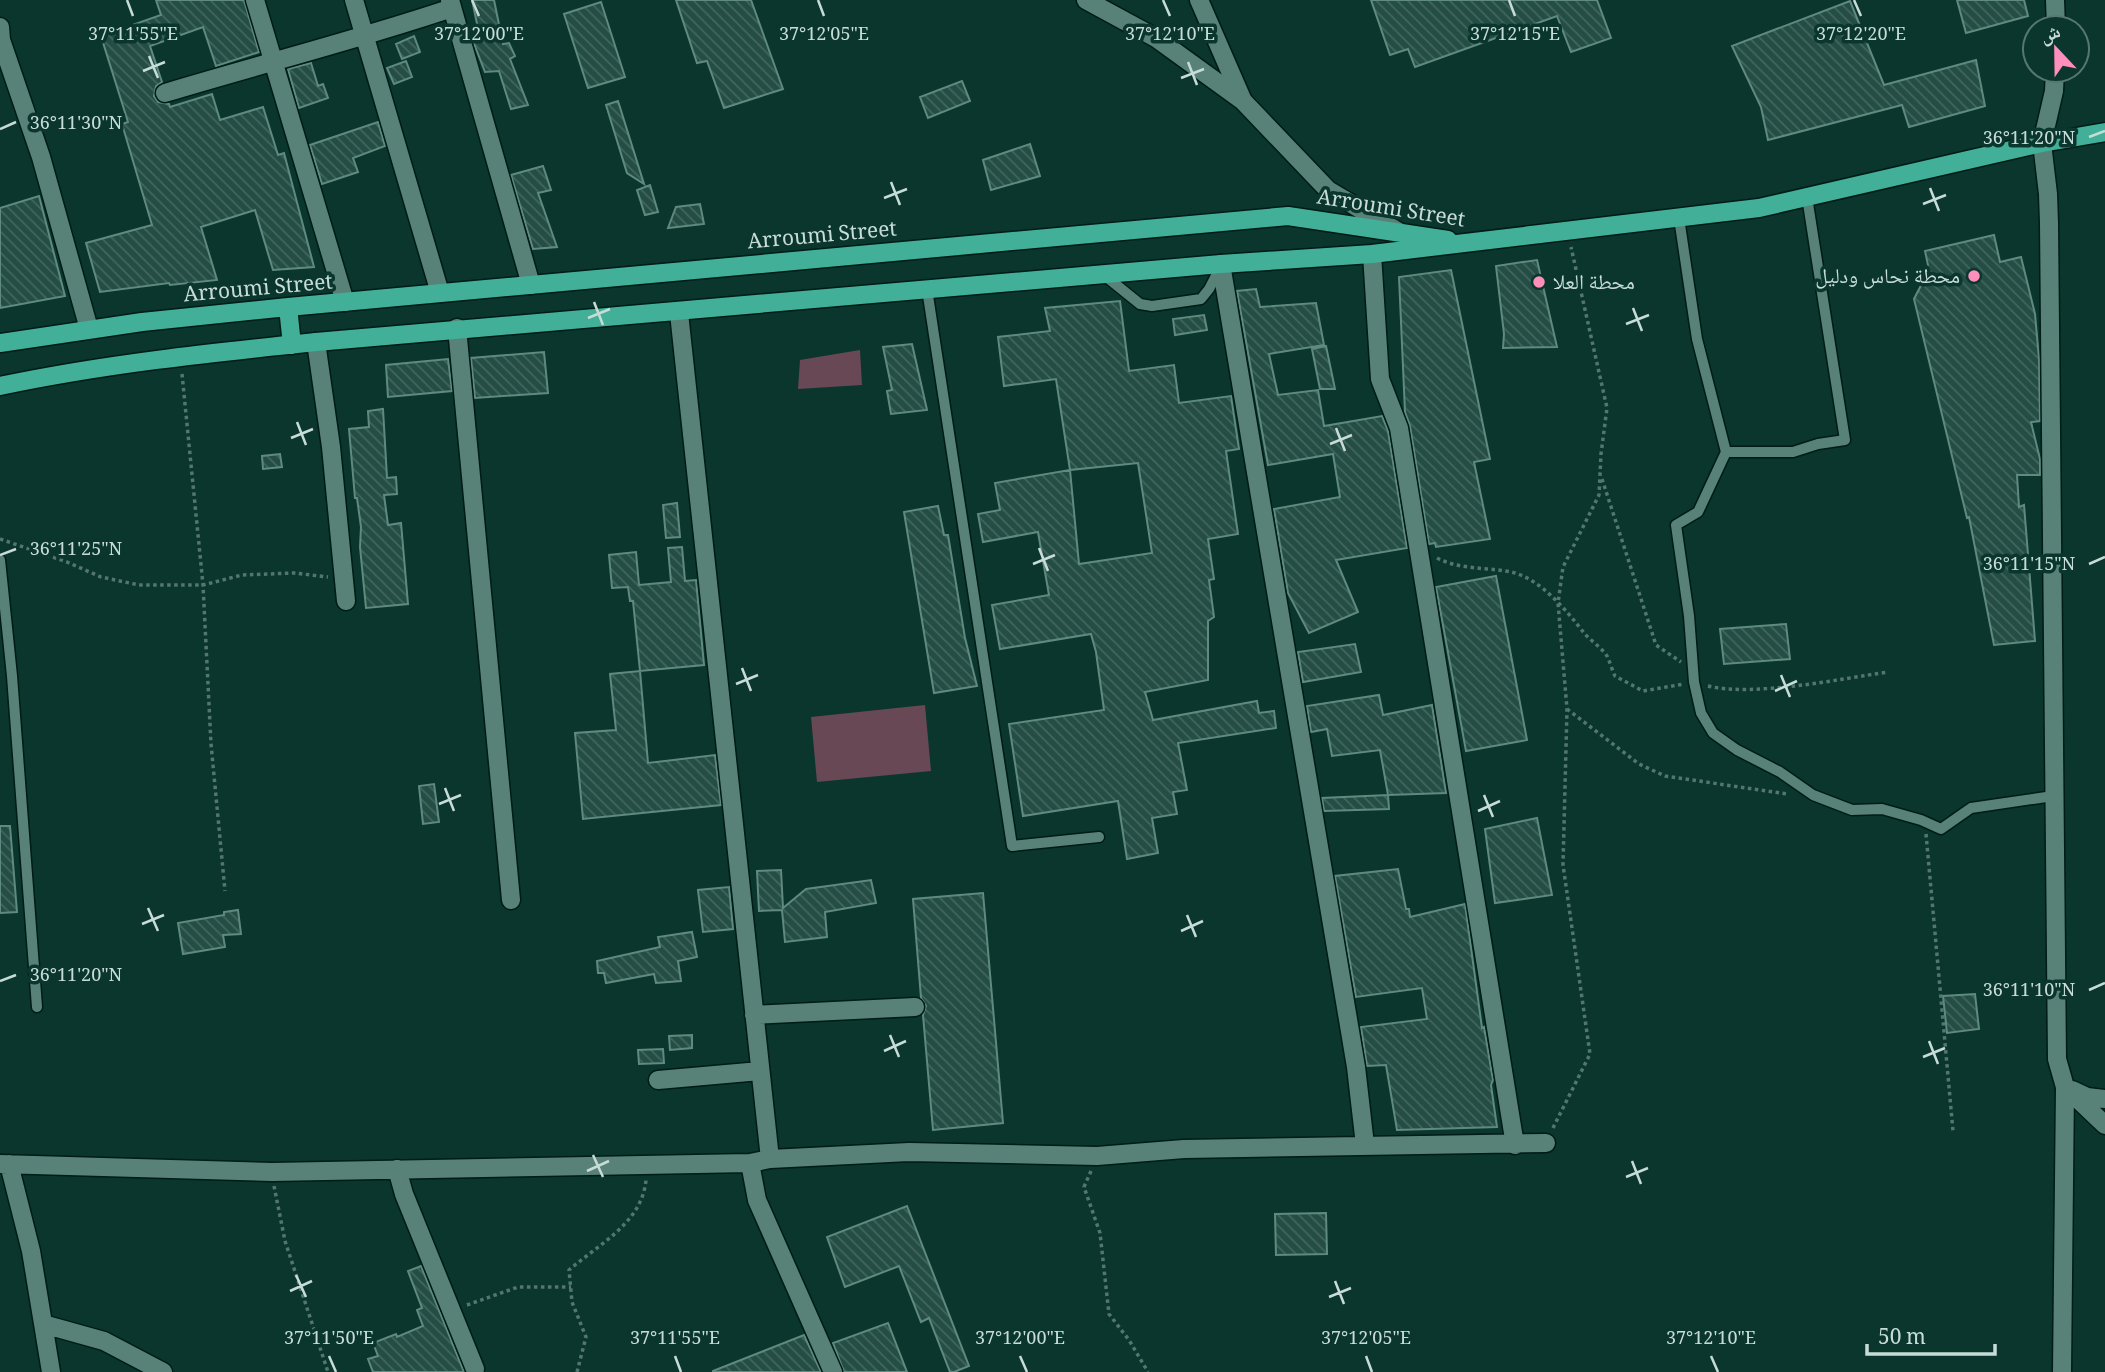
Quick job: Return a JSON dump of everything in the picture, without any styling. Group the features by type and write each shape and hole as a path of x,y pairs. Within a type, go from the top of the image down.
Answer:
{"main road":[{"path":"1472,243 1759,208 2042,143 2105,132"},
{"name":"Arroumi Street","path":"0,343 89,329 288,307 1288,216 1472,243"},
{"name":"Arroumi Street","path":"0,386 105,366 181,356 457,328 679,313 927,289 1372,254 1472,243"},
{"path":"288,307 292,345"}],"street":[{"path":"254,0 345,302"},
{"path":"354,0 440,293"},
{"path":"1086,0 1156,38 1242,101 1328,190 1399,232"},
{"path":"1199,0 1242,101"},
{"path":"165,93 273,60 365,37 451,4 531,285"},
{"path":"0,27 1,40 41,156 89,329"},
{"path":"2054,84 2042,143 2049,223 2057,1059 2065,1087 2105,1125"},
{"path":"1372,254 1380,379 1399,428 1515,1145"},
{"path":"1221,264 1356,1067 1365,1145"},
{"path":"679,313 770,1160"},
{"path":"457,328 511,900"},
{"path":"316,342 331,447 346,601"},
{"path":"754,1014 915,1007"},
{"path":"658,1080 760,1071"},
{"path":"2065,1087 2087,1097 2105,1099"},
{"path":"2062,1372 2065,1087"},
{"path":"51,1372 31,1251 5,1164 272,1172 750,1163 909,1152 1097,1156 1184,1149 1546,1143"},
{"path":"750,1163 757,1200 833,1372"},
{"path":"397,1169 404,1194 475,1369"},
{"path":"43,1324 104,1340 163,1372"}],"lane":[{"path":"1726,452 1793,452 1818,444 1845,440 1807,197"},
{"path":"1679,218 1697,339 1726,452 1698,512 1676,525 1689,617 1694,682 1701,713 1713,733 1737,750 1780,772 1812,795 1852,810 1882,809 1941,829 1971,808 2053,796"},
{"path":"1104,274 1140,304 1152,306 1201,299 1221,264"},
{"path":"927,289 1013,846 1099,837"},
{"path":"0,560 12,676 37,1007"}],"path":[{"path":"1546,1143 1590,1054 1563,865 1567,709 1558,603 1563,567 1599,495 1607,408 1568,232"},
{"path":"181,356 203,585 211,744 225,891"},
{"path":"1600,473 1656,645 1693,670"},
{"path":"0,539 67,562 101,578 139,585 203,585 242,575 294,573 344,579"},
{"path":"1417,546 1444,562 1513,572 1544,589 1606,654 1615,676 1643,691 1694,682 1722,689 1776,687 1888,672"},
{"path":"1567,709 1639,764 1665,776 1801,796 1812,795"},
{"path":"1925,822 1953,1131"},
{"path":"1097,1156 1084,1186 1100,1233 1109,1314 1129,1340 1147,1372"},
{"path":"577,1372 586,1337 572,1302 569,1270 628,1223 645,1194 648,1165"},
{"path":"272,1172 285,1241 328,1372"},
{"path":"452,1310 518,1287 571,1286"}],"shaded area":[{"path":"860,350 862,385 798,389 800,360"},
{"path":"925,705 931,771 817,782 811,717"}],"building":[{"path":"156,0 244,0 259,52 216,66 203,27 150,46 162,82 156,86 154,96 158,102 169,104 170,107 212,94 220,120 263,107 278,155 284,153 314,267 273,270 255,210 201,227 217,280 100,292 86,243 152,225 122,124 128,122 101,36 161,15"},
{"path":"472,0 494,0 503,44 509,43 515,56 510,59 528,105 511,109 499,71 485,72 473,41 480,38"},
{"path":"676,0 751,0 783,89 724,108 707,61 697,63"},
{"path":"1371,0 1597,0 1611,38 1571,52 1557,16 1415,67 1408,49 1390,55"},
{"path":"1957,0 2024,0 2028,14 2021,14 2021,18 1966,33"},
{"path":"1850,1 1884,85 1976,60 1985,106 1909,127 1902,105 1768,140 1761,107 1732,46"},
{"path":"601,2 625,77 588,88 564,14"},
{"path":"414,36 420,52 402,59 396,44"},
{"path":"406,61 412,77 394,84 387,68"},
{"path":"311,63 318,86 323,84 328,98 299,108 288,69"},
{"path":"962,81 970,101 928,118 920,97"},
{"path":"618,101 644,184 627,173 606,105"},
{"path":"378,122 385,146 353,158 358,172 322,184 310,145"},
{"path":"1030,144 1040,176 991,190 983,160"},
{"path":"543,166 551,190 538,193 557,247 533,249 511,175"},
{"path":"650,185 658,212 645,215 637,190"},
{"path":"39,196 65,296 0,308 0,208"},
{"path":"700,204 704,224 668,228 676,207"},
{"path":"1994,235 2000,262 2021,257 2035,314 2040,421 2031,422 2040,459 2040,475 2017,475 2019,507 2024,505 2035,641 1994,645 1969,517 1967,518 1914,299 1929,270 1925,251"},
{"path":"1537,260 1557,347 1503,348 1504,334 1496,266"},
{"path":"1451,270 1490,459 1474,462 1490,539 1436,547 1435,543 1429,544 1410,426 1405,412 1399,277"},
{"path":"1256,289 1260,307 1316,303 1324,345 1269,354 1278,395 1318,390 1324,426 1382,416 1388,431 1407,548 1336,560 1358,612 1309,633 1288,593 1274,509 1340,497 1333,454 1268,465 1237,291"},
{"path":"1120,301 1129,371 1174,365 1179,403 1231,396 1239,449 1226,451 1238,534 1208,539 1214,579 1209,580 1214,617 1208,621 1208,680 1145,692 1153,720 1257,701 1259,713 1274,711 1276,728 1178,743 1187,790 1173,792 1177,814 1152,818 1158,853 1127,859 1118,801 1023,816 1009,724 1104,710 1091,634 1000,649 992,605 1049,595 1038,532 983,542 978,514 1000,510 995,483 1070,470 1056,379 1004,386 998,337 1050,331 1045,308","holes":["1138,463 1152,553 1079,564 1070,470"]},
{"path":"1204,315 1207,330 1175,335 1173,319"},
{"path":"912,344 927,410 891,414 887,391 892,390 883,347"},
{"path":"1326,346 1335,389 1320,389 1312,349"},
{"path":"544,352 548,393 475,398 471,358"},
{"path":"448,359 452,391 388,397 386,365"},
{"path":"383,409 387,478 396,477 397,494 384,495 388,525 401,523 408,604 366,608 360,547 361,527 355,498 349,429 369,427 368,411"},
{"path":"280,454 282,467 263,469 262,456"},
{"path":"677,503 680,537 666,538 663,505"},
{"path":"938,506 944,535 948,535 965,638 977,686 934,693 904,512"},
{"path":"682,547 685,581 696,580 704,665 640,671 633,601 630,601 628,587 612,588 609,555 636,552 639,585 671,582 668,548"},
{"path":"1496,576 1527,740 1466,751 1436,587"},
{"path":"1786,624 1790,659 1724,664 1720,629"},
{"path":"1355,644 1361,672 1303,682 1298,652"},
{"path":"640,671 648,763 715,755 721,805 583,819 575,733 616,730 610,674"},
{"path":"1379,695 1383,715 1432,705 1446,793 1388,795 1380,750 1332,756 1327,729 1311,732 1307,706"},
{"path":"434,784 439,822 423,824 419,786"},
{"path":"1388,795 1389,809 1324,811 1322,798"},
{"path":"1537,818 1552,895 1495,903 1485,829"},
{"path":"0,826 10,826 17,912 0,913"},
{"path":"1398,869 1410,917 1465,904 1482,1028 1484,1027 1493,1080 1491,1085 1497,1127 1397,1130 1386,1065 1367,1066 1361,1027 1427,1019 1422,988 1356,997 1335,876"},
{"path":"781,870 783,908 806,889 871,880 876,903 825,912 827,937 785,942 782,910 759,911 757,871"},
{"path":"729,887 733,929 703,932 698,890"},
{"path":"983,893 1003,1123 933,1130 923,1015 926,1006 921,998 913,899"},
{"path":"238,910 241,934 223,935 225,947 183,954 178,923"},
{"path":"692,932 697,957 678,961 681,981 656,983 654,974 606,983 604,973 598,973 597,961 660,947 658,937"},
{"path":"1975,994 1979,1029 1947,1033 1943,996"},
{"path":"692,1035 692,1048 670,1050 669,1036"},
{"path":"663,1049 664,1063 639,1064 638,1050"},
{"path":"907,1206 969,1366 954,1372 950,1372 929,1318 921,1322 899,1266 845,1287 827,1237"},
{"path":"1326,1213 1327,1254 1276,1255 1275,1214"},
{"path":"421,1266 464,1372 373,1372 368,1359 378,1356 373,1343 423,1326 417,1310 422,1308 408,1271"},
{"path":"888,1323 907,1372 844,1372 833,1343"},
{"path":"804,1335 821,1372 713,1372 713,1371"}],"place":[{"name":"محطة نحاس ودليل","path":"1974,276"},
{"name":"محطة العلا","path":"1539,282"}]}
